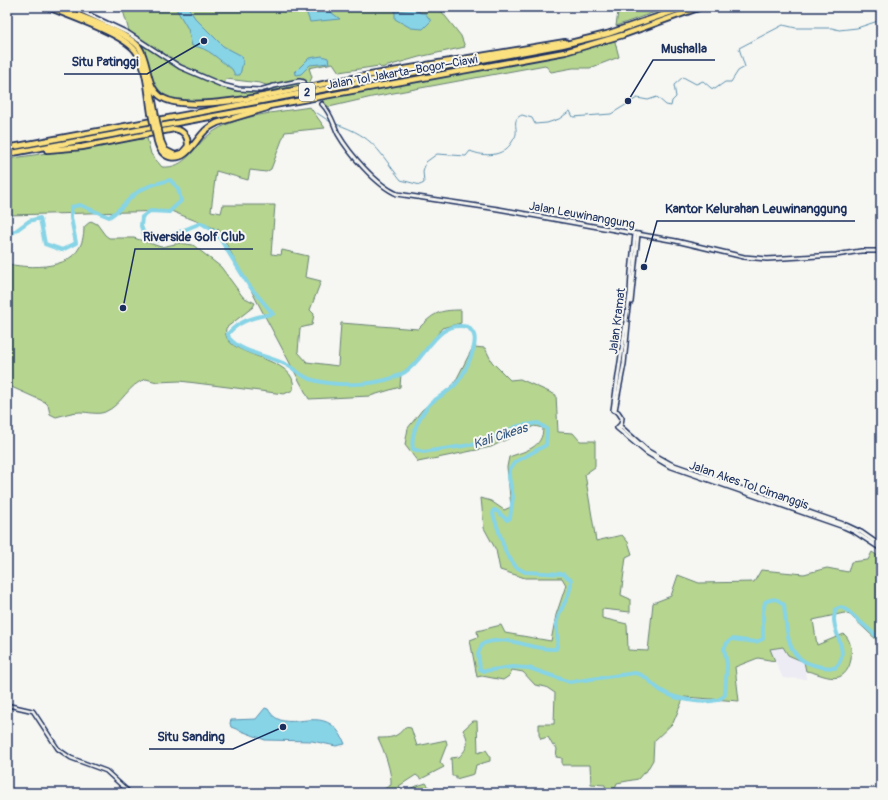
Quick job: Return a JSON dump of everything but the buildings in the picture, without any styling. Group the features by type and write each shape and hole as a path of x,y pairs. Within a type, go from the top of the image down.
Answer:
{"highway":[{"path":"48,7 117,37 132,46 141,61 159,141 163,154 167,156 178,158 187,153 209,127 226,120 262,111 272,106"},
{"path":"58,7 124,36 135,43 142,53 149,79 153,113"},
{"name":"Jalan Tol Jakarta–Bogor–Ciawi","path":"7,148 555,47 602,36 686,7"},
{"name":"Jalan Tol Jakarta–Bogor–Ciawi","path":"7,154 565,52 614,38 701,7"},
{"path":"149,79 156,93 168,101 184,104 207,104 425,65 602,36"},
{"path":"20,152 82,147 174,129 180,130 185,134 188,146 182,153 175,155 165,150 159,141"}],"main road":[{"path":"73,7 128,33 180,67 222,85 238,89 260,90 299,81 304,82"},
{"name":"Jalan Leuwinanggung","path":"322,104 329,113 342,140 368,171 387,188 397,194 498,209 688,243 751,258 767,259 836,255 861,251 881,251"},
{"name":"Jalan Kramat","path":"619,427 622,418 614,410 633,294 637,234"},
{"name":"Jalan Akes Tol Cimanggis","path":"619,427 648,451 681,470 846,525 881,546"},
{"name":"Jalan Akes Tol Cimanggis","path":"870,540 881,550"}],"street":[{"path":"7,705 33,711 38,716 51,741 58,750 71,758 106,771 130,793"}],"shaded area":[{"path":"783,647 788,655 804,662 806,679 783,678 770,649"}],"green space":[{"path":"67,7 117,28 129,36 113,27"},
{"path":"122,7 438,7 461,36 465,47 419,57 381,68 379,66 339,72 333,63 309,68 312,77 309,84 304,79 269,86 260,83 226,79 224,84 182,65 129,31"},
{"path":"637,7 669,7 616,26 618,12"},
{"path":"129,36 139,41 181,69 221,86 238,91 264,91 269,88 302,82 304,85 256,96 223,101 191,102 166,98 158,92 152,80 144,51 134,39"},
{"path":"614,38 619,57 590,68 573,68 551,72 545,65 372,97 329,107 320,97 565,52"},
{"path":"310,107 325,128 285,132 271,169 266,172 250,170 248,180 216,171 211,211 221,213 223,205 275,205 271,254 281,255 282,250 308,256 305,277 321,281 310,310 314,314 312,325 300,328 298,352 307,362 338,366 341,323 418,329 428,319 437,314 447,311 461,310 461,323 442,328 421,357 401,374 400,387 370,396 309,399 219,230 171,211 7,215 7,159 147,138 151,154 162,167 170,167 183,161 210,134 232,122 258,115"},
{"path":"91,221 97,224 109,238 134,238 161,247 180,243 193,245 221,267 243,297 255,303 253,307 226,328 227,338 234,346 285,369 292,378 293,390 284,394 180,381 157,382 146,379 134,385 116,405 105,412 77,412 56,417 50,414 48,405 45,402 7,385 7,264 33,267 46,266 58,264 69,259 77,251 82,241 84,227"},
{"path":"473,347 485,348 492,362 510,380 520,379 556,395 558,432 573,433 580,441 595,441 595,467 585,474 596,541 622,535 628,542 632,554 626,557 621,595 630,599 630,612 602,609 602,618 627,624 628,650 648,651 653,603 671,596 678,575 699,583 754,582 761,570 804,574 827,568 848,572 851,562 868,560 872,552 881,558 881,644 850,615 844,613 813,620 817,645 844,634 848,638 851,650 850,663 848,669 839,677 826,677 806,671 804,662 788,655 783,647 770,649 775,661 758,658 735,667 739,701 684,697 673,723 654,741 653,760 646,772 644,772 638,779 617,783 613,793 606,793 605,785 591,784 590,765 562,765 562,758 556,757 557,749 555,745 553,746 548,737 541,739 539,735 539,724 554,724 555,693 546,687 535,685 523,672 512,670 509,676 503,680 482,676 477,677 470,640 478,637 477,631 501,625 505,633 551,641 556,615 566,585 562,578 525,578 500,570 496,550 484,528 481,498 491,501 504,510 511,507 507,467 509,457 532,448 540,440 543,428 534,426 491,447 418,462 405,445 408,428 422,410 454,384"},
{"path":"473,721 477,721 478,753 486,750 490,756 490,761 476,765 474,774 456,779 456,776 452,776 451,758 459,757 466,748 467,738 463,730"},
{"path":"405,727 411,728 417,746 446,740 447,744 440,762 444,767 421,779 416,775 399,786 402,791 426,783 433,793 377,793 391,785 387,761 378,738 393,737"}],"water":[{"path":"175,7 188,7 195,18 223,46 242,56 243,62 240,75 235,75 232,69 209,52 192,46 188,29"},
{"path":"310,7 324,7 340,19 310,22 306,11"},
{"path":"395,7 398,11 413,8 421,13 425,13 431,21 423,29 411,28 395,19"},
{"path":"322,56 328,58 329,63 310,65 301,74 297,75 294,73 309,58"},
{"path":"265,708 268,709 276,718 285,721 317,720 327,722 337,730 345,744 336,746 312,741 265,740 231,727 231,720 256,719"}],"waterway":[{"path":"336,124 349,129 368,140 381,153 401,180 420,185 424,183 423,171 426,162 437,154 466,156 470,151 488,155 504,151 515,137 516,121 522,115 532,118 535,124 547,123 559,119 570,111 573,117 611,114 637,98 648,100 657,97 666,105 671,106 672,101 676,97 674,85 683,77 696,84 703,81 711,88 715,89 725,82 731,82 738,71 745,67 739,48 783,25 796,28 832,28 839,30 857,28 881,20"},
{"path":"317,113 332,123"},
{"name":"Kali Cikeas","path":"7,237 29,221 40,218 45,244 62,250 76,243 71,218 71,207 80,205 109,217 139,191 152,185 170,180 178,188 181,201 169,212 150,211 142,217 141,226 145,237 157,241 201,223 216,232 248,284 273,314 242,322 232,329 228,334 229,338 241,348 287,365 309,379 335,384 373,383 396,377 405,372 413,366 433,341 448,329 457,326 468,327 474,334 475,340 469,362 462,376 455,385 430,404 423,414 414,431 412,443 413,449 423,452 477,444 518,426 538,423 547,429 546,445 515,462 510,469 509,477 513,497 510,518 507,520 494,510 493,514 506,553 516,567 525,572 563,574 571,580 570,591 557,621 558,642 556,649 537,648 502,640 482,644 478,654 480,669 484,671 512,667 529,668 570,682 635,673 646,678 660,690 674,696 693,701 712,701 720,699 725,695 727,664 724,649 727,643 732,639 756,642 763,639 763,612 765,602 773,599 784,605 789,641 799,658 807,663 819,667 835,668 840,662 842,650 834,619 836,609 841,607 848,611 881,640"}],"tunnel":[{"path":"304,82 322,104"}],"place":[{"name":"Situ Patinggi","path":"204,41"},
{"name":"Mushalla","path":"628,101"},
{"name":"Kantor Kelurahan Leuwinanggung","path":"644,267"},
{"name":"Riverside Golf Club","path":"123,308"},
{"name":"Situ Sanding","path":"283,727"}]}
